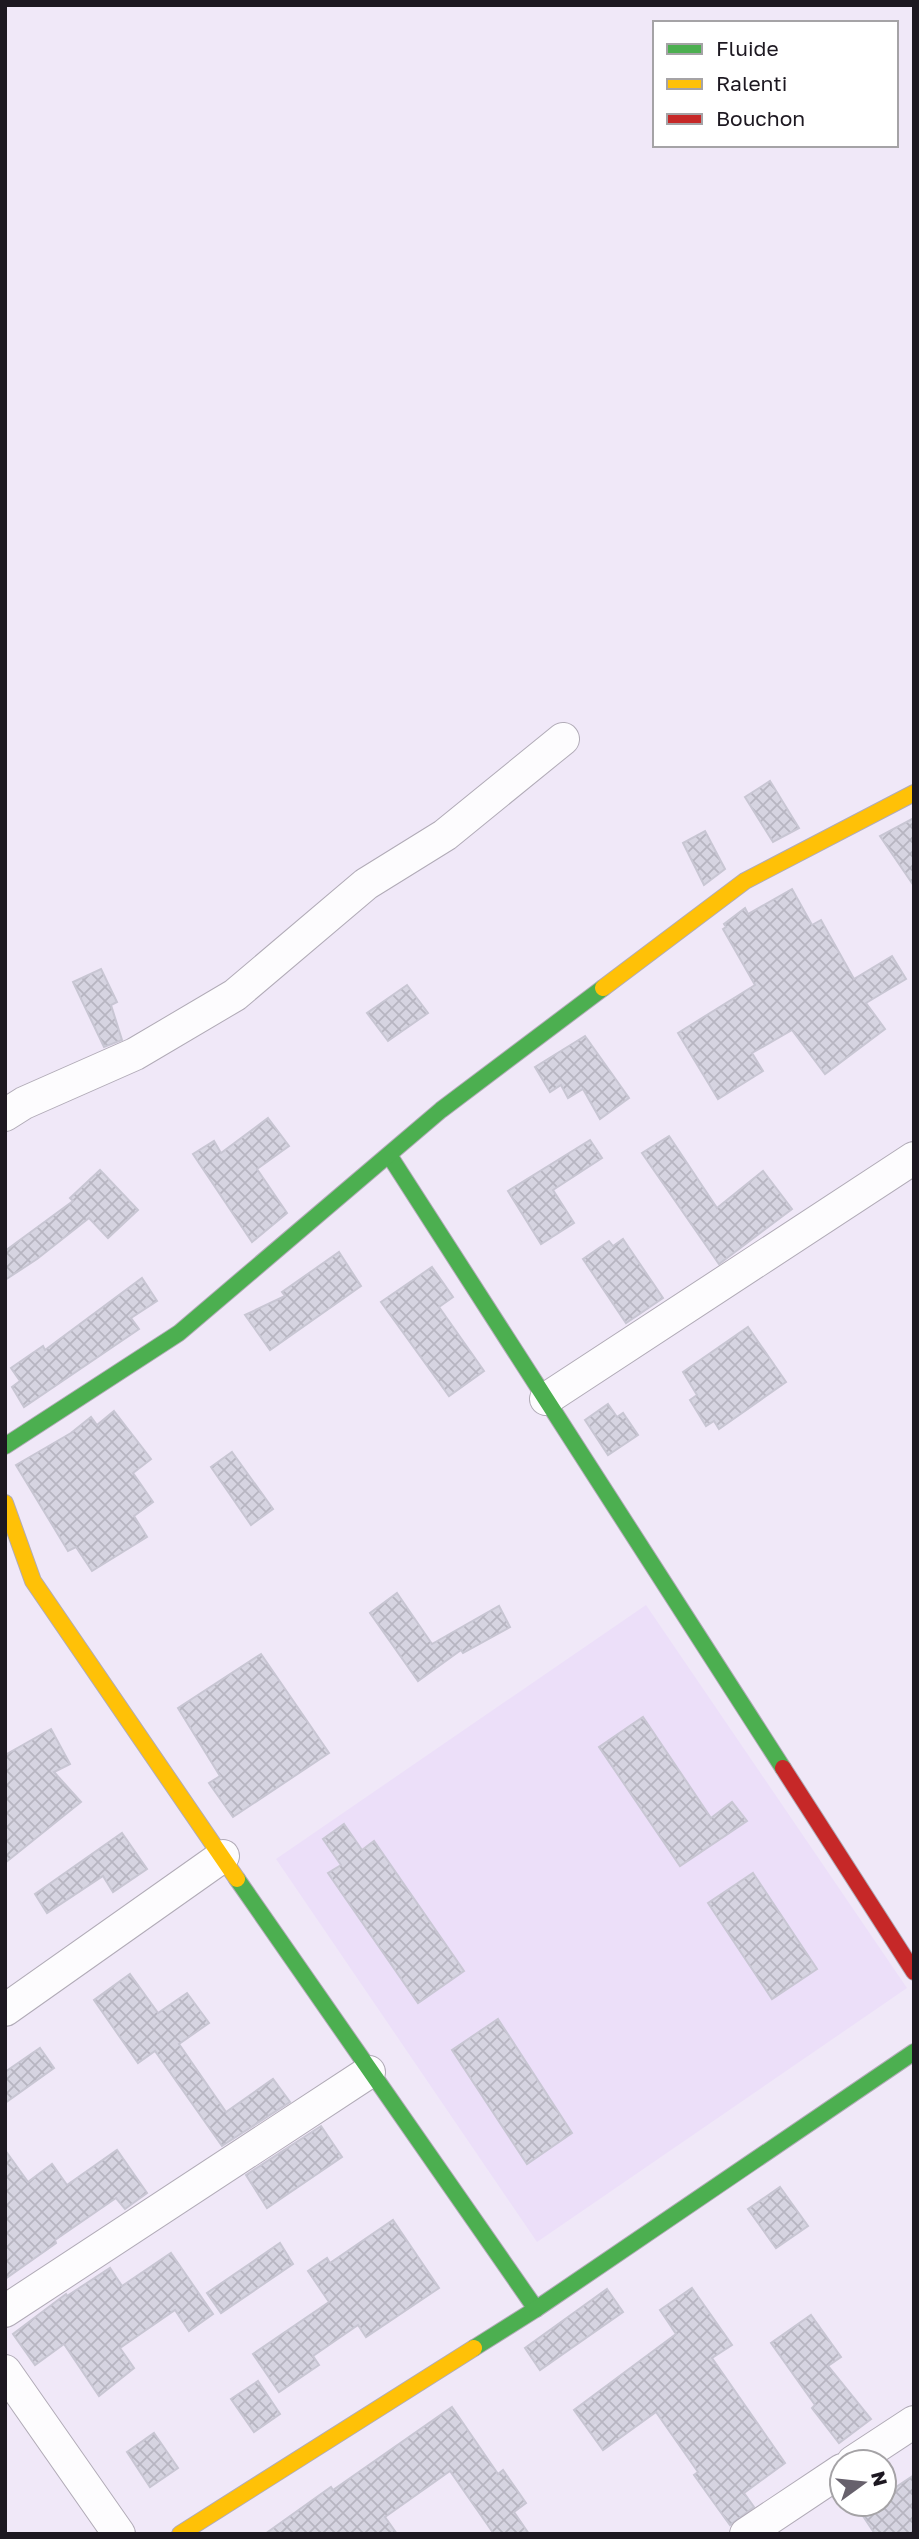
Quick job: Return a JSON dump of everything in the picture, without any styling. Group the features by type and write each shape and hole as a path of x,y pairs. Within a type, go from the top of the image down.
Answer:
{"street":[{"path":"5,1115 24,1103 135,1054 235,995 366,884 445,835 563,739"},
{"path":"5,1446 179,1333 441,1110 745,881 914,793"},
{"path":"389,1154 914,1972"},
{"path":"546,1398 914,1158"},
{"path":"5,1503 33,1581 369,2072 536,2309"},
{"path":"5,1564 33,1581"},
{"path":"5,2010 223,1856"},
{"path":"180,2534 536,2309 911,2059"},
{"path":"5,2311 369,2072"},
{"path":"5,2371 119,2534"},
{"path":"874,2448 914,2422"},
{"path":"746,2534 828,2479"}],"shaded area":[{"path":"646,1605 907,1988 537,2242 276,1859"}],"building":[{"path":"770,781 799,828 773,842 745,797"},
{"path":"914,818 914,886 880,836"},
{"path":"705,831 725,869 704,885 683,843"},
{"path":"792,889 812,925 821,920 854,979 892,956 906,979 866,1003 885,1029 825,1074 792,1030 752,1053 763,1071 718,1099 678,1033 755,985 723,929 726,927 724,924 745,908 748,914"},
{"path":"101,969 117,1002 111,1005 122,1040 104,1047 73,982"},
{"path":"407,985 428,1013 388,1041 367,1013"},
{"path":"585,1036 629,1098 600,1119 583,1089 568,1098 561,1085 550,1092 535,1067"},
{"path":"268,1118 289,1146 257,1169 287,1213 252,1242 193,1154 214,1141 221,1153"},
{"path":"669,1136 717,1208 763,1171 792,1209 719,1264 642,1153"},
{"path":"590,1140 602,1158 553,1190 574,1223 541,1244 508,1191"},
{"path":"100,1170 138,1210 108,1238 89,1218 37,1259 5,1280 5,1251 73,1201 70,1198"},
{"path":"623,1239 663,1298 626,1323 583,1259 609,1241 613,1246"},
{"path":"339,1252 361,1286 270,1350 245,1315 285,1296 282,1292"},
{"path":"432,1267 453,1297 439,1307 484,1371 449,1396 381,1302"},
{"path":"142,1278 157,1301 131,1318 139,1329 24,1407 12,1387 20,1381 11,1368 43,1346 45,1350"},
{"path":"748,1327 786,1382 719,1429 714,1421 706,1426 690,1400 697,1395 683,1372"},
{"path":"608,1404 617,1417 623,1413 638,1435 608,1455 585,1420"},
{"path":"114,1411 151,1459 133,1473 153,1502 134,1516 147,1537 92,1571 76,1547 68,1551 16,1465 71,1433 91,1417 97,1425"},
{"path":"232,1452 273,1509 251,1525 211,1467"},
{"path":"397,1593 432,1644 499,1606 510,1627 463,1653 461,1650 418,1681 370,1613"},
{"path":"261,1654 329,1753 233,1817 209,1783 220,1776 178,1708"},
{"path":"643,1717 711,1818 732,1802 747,1821 680,1866 599,1747"},
{"path":"51,1729 70,1764 54,1772 81,1802 5,1863 5,1755"},
{"path":"344,1824 362,1850 374,1841 464,1971 418,2003 328,1873 341,1865 323,1839"},
{"path":"122,1833 147,1869 113,1892 103,1876 47,1913 35,1894"},
{"path":"753,1873 817,1969 772,1999 708,1903"},
{"path":"130,1974 158,2013 187,1993 209,2023 179,2044 226,2112 273,2079 290,2102 222,2146 155,2051 138,2063 94,2000"},
{"path":"498,2019 572,2133 527,2164 452,2050"},
{"path":"40,2048 54,2068 5,2103 5,2072"},
{"path":"321,2126 342,2157 267,2208 246,2175"},
{"path":"5,2150 28,2182 52,2164 67,2185 117,2150 147,2193 125,2209 116,2198 5,2279"},
{"path":"780,2187 808,2226 776,2248 748,2209"},
{"path":"393,2220 439,2288 366,2337 358,2325 313,2356 319,2365 279,2392 253,2354 329,2302 308,2271 327,2258 330,2263"},
{"path":"280,2243 293,2264 221,2313 207,2293"},
{"path":"171,2253 213,2314 189,2331 175,2310 120,2348 134,2368 99,2396 64,2344 35,2365 13,2334 66,2294 67,2296 110,2268 122,2286"},
{"path":"692,2288 732,2345 712,2358 785,2463 744,2493 754,2507 730,2525 694,2475 698,2472 656,2412 603,2450 574,2410 676,2334 660,2310"},
{"path":"607,2289 623,2312 540,2370 525,2348"},
{"path":"811,2315 841,2357 828,2366 871,2419 839,2443 812,2408 815,2405 771,2343"},
{"path":"258,2381 280,2414 254,2432 231,2399"},
{"path":"452,2407 498,2474 503,2470 526,2503 514,2512 529,2534 494,2534 450,2471 385,2517 397,2534 265,2534 331,2487 333,2490"},
{"path":"154,2433 178,2468 150,2487 127,2452"},
{"path":"914,2475 914,2534 875,2534 864,2518 898,2518 898,2486"}],"traffic: fast":[{"path":"5,1446 179,1333 441,1110 603,988"},
{"path":"389,1155 783,1768"},
{"path":"237,1879 536,2309"},
{"path":"474,2348 536,2309 914,2052"}],"traffic: slow":[{"path":"603,988 745,881 914,793"},
{"path":"5,1503 33,1581 237,1879"},
{"path":"180,2534 474,2348"}],"traffic: jam":[{"path":"783,1768 914,1972"}]}
